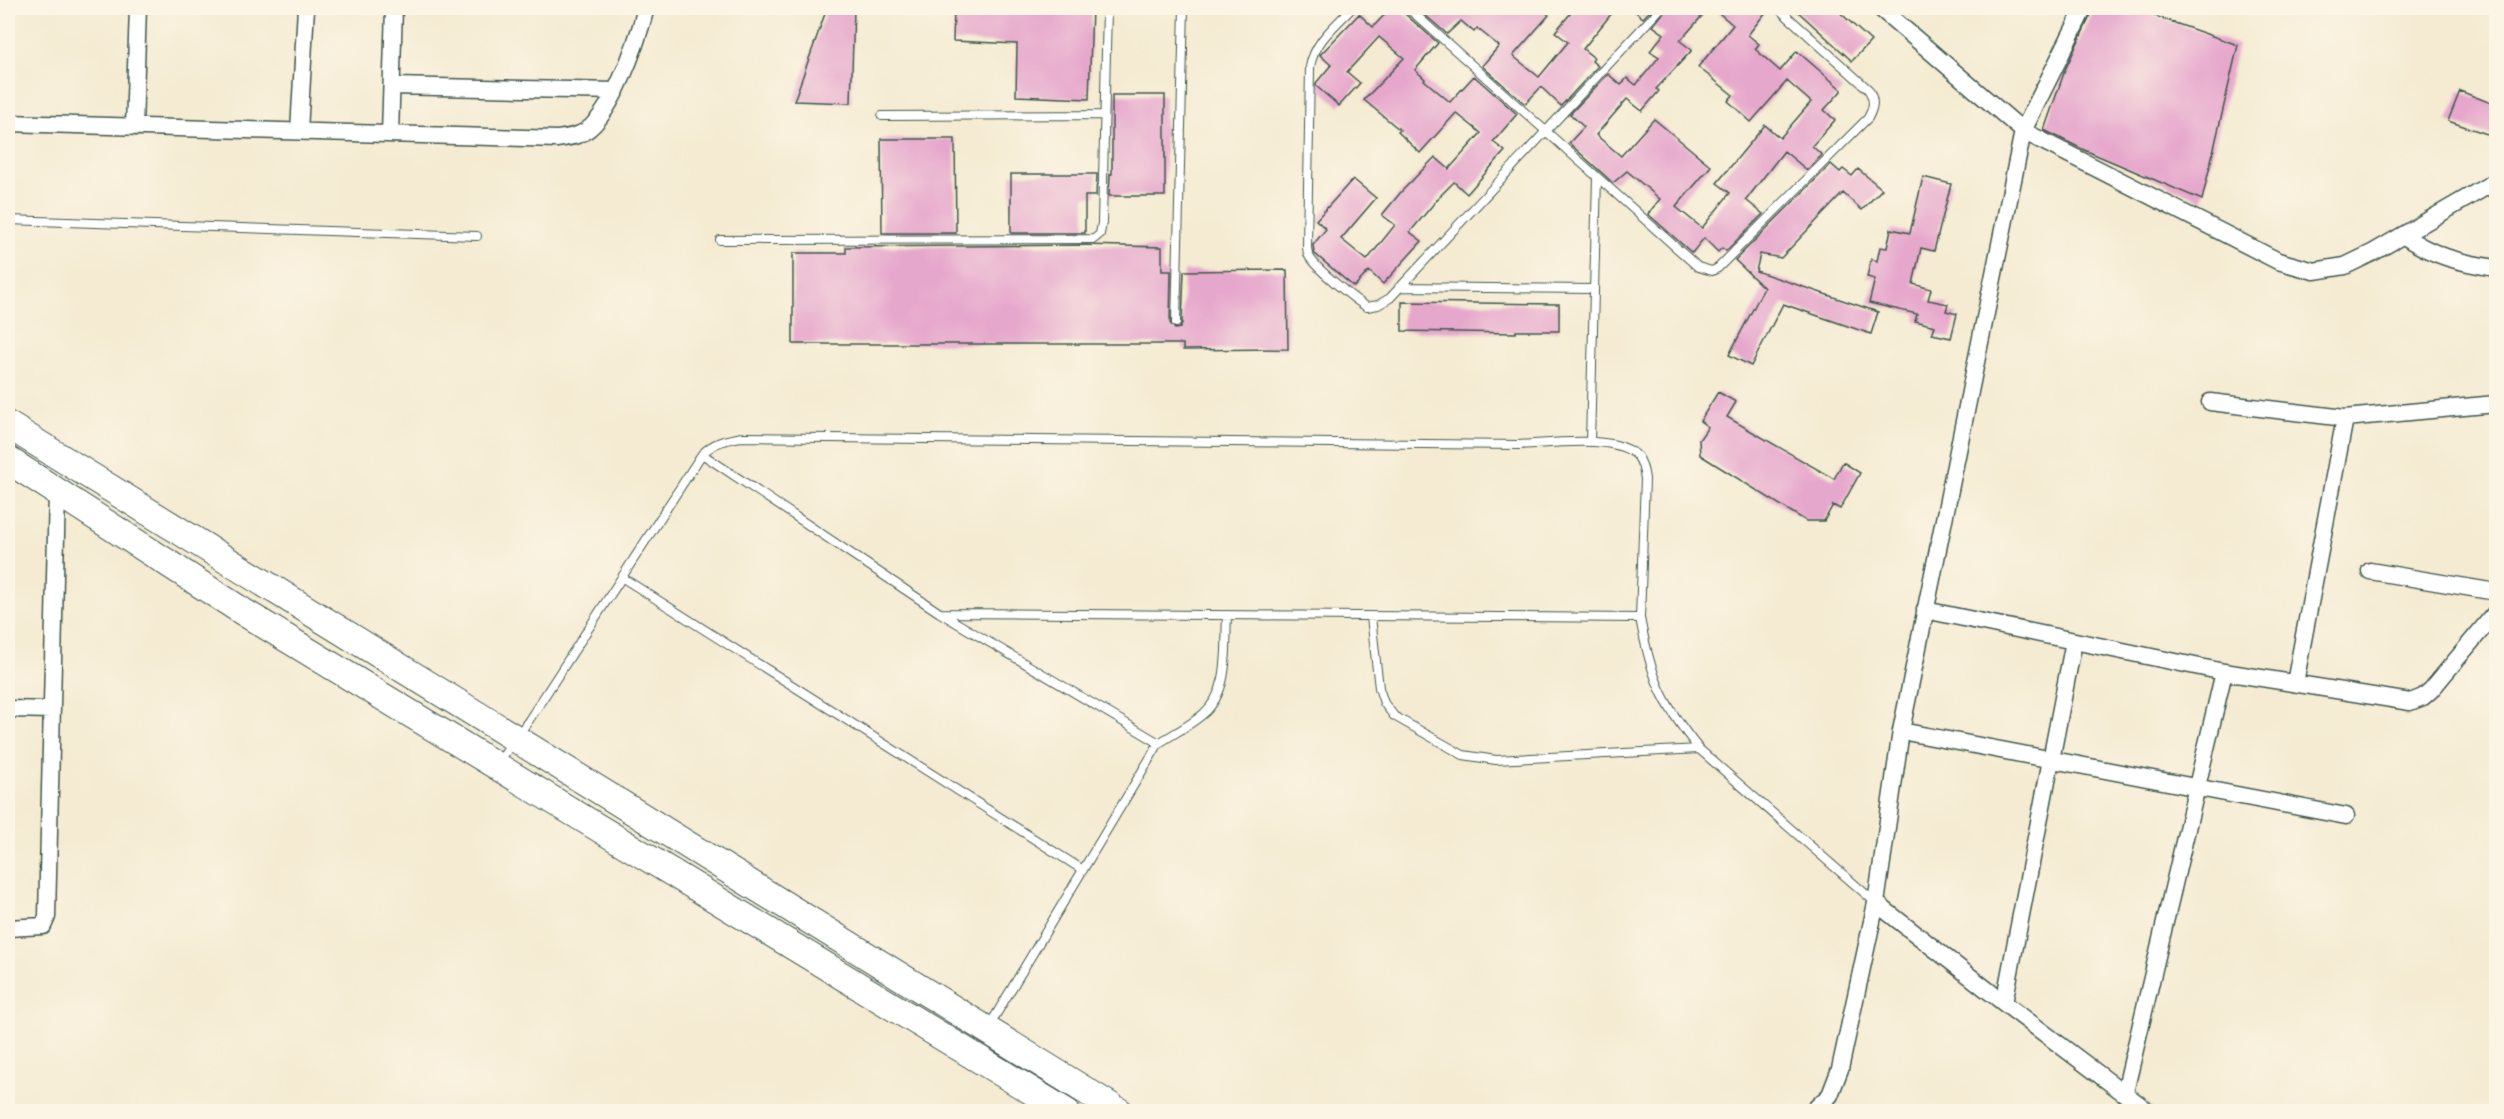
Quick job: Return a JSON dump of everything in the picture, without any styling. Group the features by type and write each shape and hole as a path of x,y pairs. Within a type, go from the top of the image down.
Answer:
{"main road":[{"path":"8,425 988,1028 1120,1112"},
{"path":"8,460 245,614 1066,1112"}],"street":[{"path":"134,127 138,8"},
{"path":"299,131 306,8"},
{"path":"390,134 394,8"},
{"path":"8,123 557,139 581,134 601,118 616,92 646,8"},
{"path":"1880,8 2023,131 2278,261 2314,271 2345,266 2374,252 2496,181"},
{"path":"1812,1112 1830,1095 1840,1068 1876,903 1900,731 2023,131 2084,8"},
{"path":"392,86 616,92"},
{"path":"2403,235 2422,249 2442,258 2496,268"},
{"path":"2210,402 2345,418 2496,404"},
{"path":"2295,683 2345,418"},
{"path":"8,928 38,928 43,926 47,916 57,492"},
{"path":"2370,571 2496,592"},
{"path":"1924,610 2224,672 2397,702 2410,702 2423,697 2431,690 2496,612"},
{"path":"2004,1003 2074,641"},
{"path":"2125,1092 2224,672"},
{"path":"8,709 52,710"},
{"path":"1900,731 2346,816"},
{"path":"1876,903 2149,1112"}],"lane":[{"path":"720,240 1094,239 1100,234 1102,223 1107,8"},
{"path":"1176,323 1184,8"},
{"path":"1352,8 1318,45 1312,56 1310,67 1308,256 1357,301 1367,307 1378,306 1399,288 1661,8"},
{"path":"1408,8 1698,267 1712,271 1718,268 1868,118 1872,111 1873,96 1868,89 1778,8"},
{"path":"882,116 1104,115"},
{"path":"1590,442 1597,177"},
{"path":"8,220 477,236"},
{"path":"1399,288 1593,289"},
{"path":"496,766 517,738 702,454 712,444 741,437 1519,445 1590,442 1620,446 1637,456 1643,467 1645,480 1640,618 1647,659 1658,688 1675,719 1699,749 1876,903"},
{"path":"702,454 940,613 1159,743"},
{"path":"622,578 1083,870"},
{"path":"940,613 1640,618"},
{"path":"988,1028 1159,743 1203,715 1216,699 1223,683 1227,615"},
{"path":"1371,617 1379,688 1384,704 1394,716 1463,755 1496,760 1699,749"}],"building":[{"path":"827,8 854,8 851,103 794,101"},
{"path":"954,8 1092,8 1089,99 1016,96 1017,44 953,41"},
{"path":"1391,8 1402,8 1404,13 1438,43 1415,70 1450,102 1474,76 1517,114 1493,142 1505,151 1467,194 1454,182 1441,195 1410,232 1422,241 1383,284 1369,271 1354,287 1314,253 1313,245 1326,229 1316,220 1353,179 1376,198 1341,239 1367,260 1395,225 1382,215 1401,192 1435,157 1449,169 1481,133 1456,113 1420,153 1398,132 1400,130 1364,100 1404,58 1379,37 1347,72 1360,83 1339,106 1316,86 1331,65 1320,55 1359,14 1373,27"},
{"path":"1417,8 1540,8 1549,15 1513,56 1539,77 1568,42 1555,32 1575,8 1616,8 1583,49 1594,58 1592,61 1598,66 1561,106 1541,87 1525,104 1482,66 1499,46 1477,28 1474,32 1461,21 1447,34"},
{"path":"1631,8 1653,8 1643,18"},
{"path":"1667,8 1709,8 1680,41 1692,50 1656,89 1659,91 1642,111 1627,99 1596,135 1621,156 1654,119 1711,166 1676,207 1702,228 1730,193 1717,183 1765,125 1780,138 1811,102 1787,81 1751,122 1728,101 1733,95 1698,67 1733,25 1713,8 1769,8 1748,35 1759,44 1755,49 1780,71 1797,51 1842,90 1824,110 1835,120 1812,146 1822,155 1807,170 1784,151 1746,200 1763,214 1726,251 1722,248 1718,252 1704,238 1692,253 1648,214 1660,199 1627,171 1613,183 1569,143 1584,127 1570,114 1608,74 1621,85 1627,78 1636,85 1659,57 1650,51 1664,34 1653,26"},
{"path":"1794,8 1835,8 1871,41 1852,61"},
{"path":"2094,8 2132,8 2238,45 2202,200 2082,149 2044,130 2065,70"},
{"path":"2460,91 2496,105 2496,137 2448,121"},
{"path":"1112,95 1165,95 1165,196 1109,196 1110,174 1112,174"},
{"path":"881,139 955,139 956,233 882,233"},
{"path":"1831,164 1840,172 1843,169 1852,176 1858,169 1882,189 1862,210 1843,193 1781,258 1760,254 1756,271 1878,312 1871,334 1783,304 1751,366 1729,355 1764,288 1735,260"},
{"path":"1011,174 1097,174 1096,196 1085,196 1085,233 1011,233"},
{"path":"1923,177 1951,184 1934,251 1921,248 1913,284 1931,289 1928,300 1948,304 1946,311 1957,314 1951,338 1932,334 1935,326 1915,321 1917,314 1869,303 1875,279 1867,277 1871,259 1877,261 1880,247 1887,248 1891,229 1910,233"},
{"path":"1085,245 1162,247 1162,271 1171,271 1170,323 1175,329 1180,328 1182,323 1184,271 1287,270 1288,349 1183,350 1183,344 793,344 793,253 846,253 846,247"},
{"path":"1402,302 1559,304 1559,331 1516,331 1516,333 1402,331"},
{"path":"1718,392 1736,402 1727,417 1834,479 1843,462 1860,473 1840,509 1833,505 1824,521 1806,521 1700,455 1699,440 1708,427 1700,421"}]}
